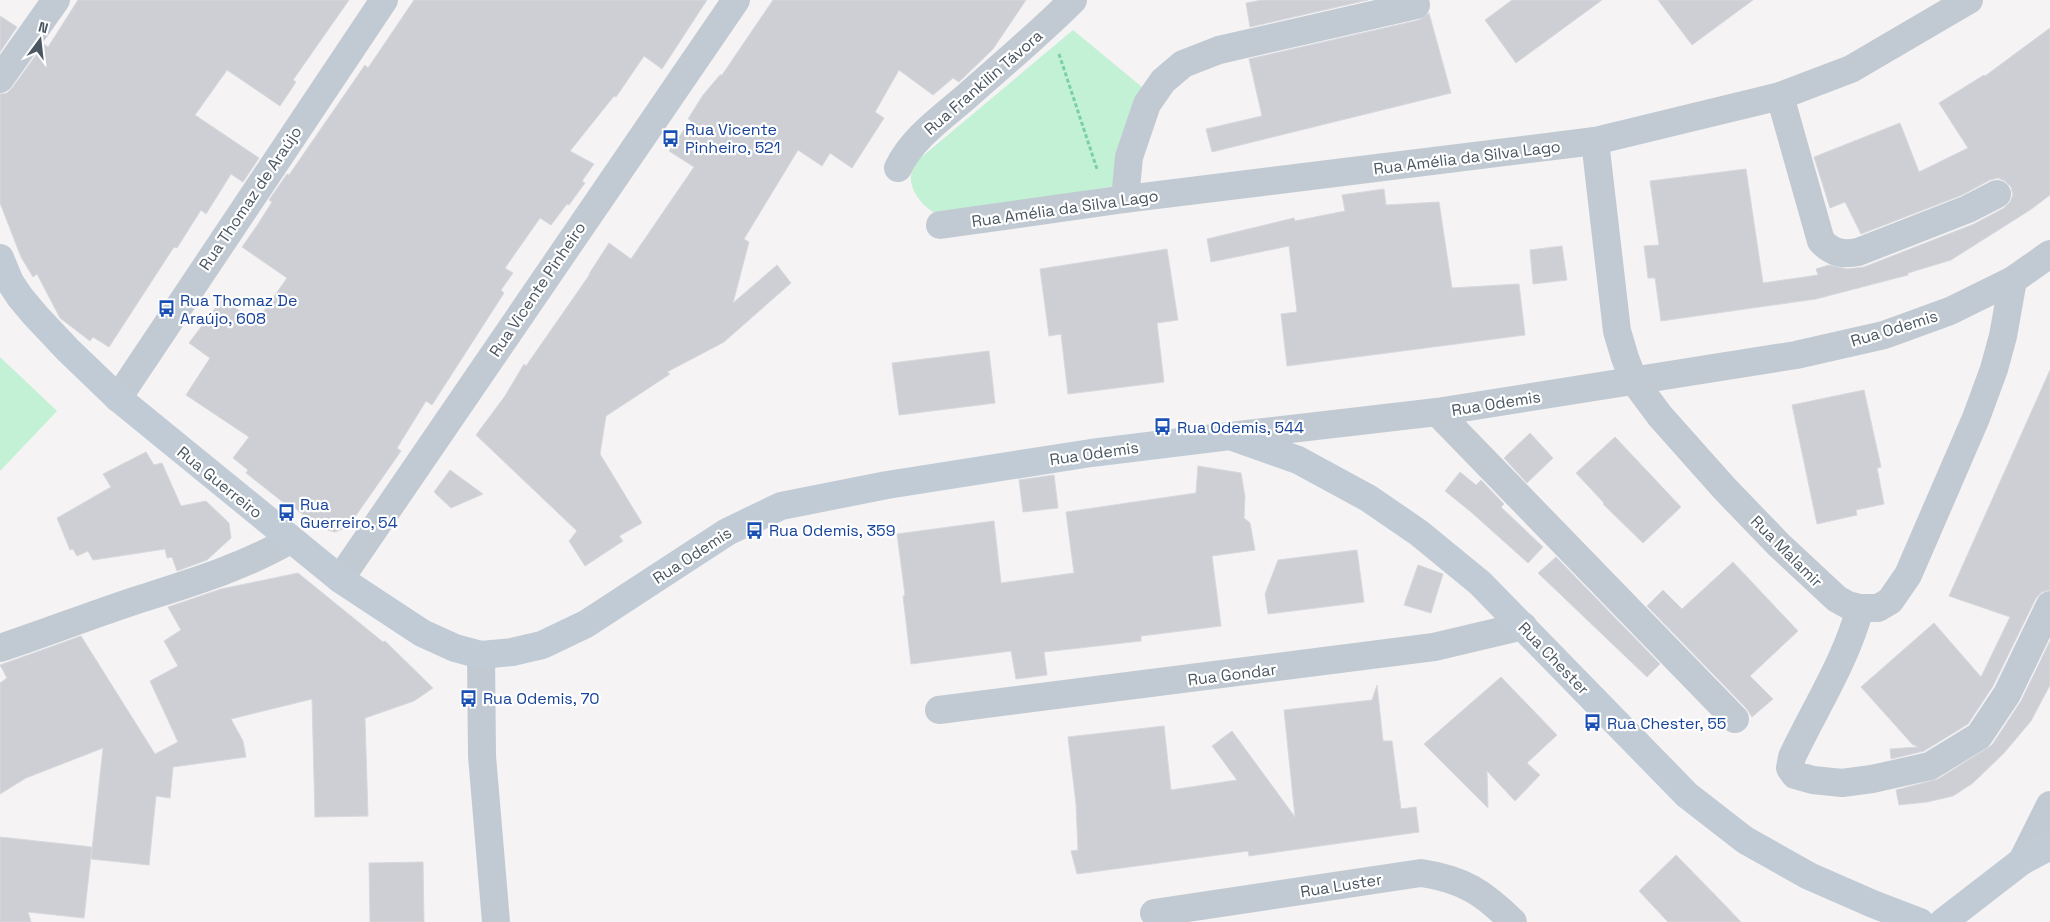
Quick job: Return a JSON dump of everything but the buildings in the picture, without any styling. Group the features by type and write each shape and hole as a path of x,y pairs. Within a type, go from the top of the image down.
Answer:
{"street":[{"path":"0,79 56,0"},
{"name":"Rua Thomaz de Araújo","path":"118,398 384,0"},
{"name":"Rua Vicente Pinheiro","path":"340,579 736,0"},
{"name":"Rua Frankilin Távora","path":"898,168 904,154 924,134 1049,24 1073,0"},
{"name":"Rua Amélia da Silva Lago","path":"940,225 1116,200 1595,141 1780,96 1851,70 1969,0"},
{"path":"1116,200 1147,104 1163,81 1183,64 1219,50 1416,5"},
{"path":"1780,96 1822,241 1827,247 1838,253 1846,255 1858,252 1968,209 1997,194"},
{"name":"Rua Malamir","path":"1595,141 1617,331 1634,381 1660,416 1778,545 1837,599 1848,605 1860,608 1878,608 1890,601 1908,575 1976,418 1994,369 2003,336 2013,280"},
{"name":"Rua Odemis","path":"481,655 512,652 542,645 586,624 727,532 781,506 888,484 1042,460 1437,412 1796,355 1884,335 1950,311 2013,280 2050,254"},
{"name":"Rua Guerreiro","path":"0,258 10,282 30,309 68,350 118,398 290,540 340,579 422,633 455,648 481,655"},
{"path":"1437,412 1735,720"},
{"name":"Rua Chester","path":"1230,436 1298,460 1368,498 1419,533 1480,583 1687,795 1745,840 1809,876 1920,922"},
{"path":"0,648 207,577 268,553 290,540"},
{"path":"1860,608 1855,626 1840,662 1792,757 1790,768 1795,775 1805,779 1842,784 1872,780 1930,766 1979,736 2007,694 2050,604"},
{"name":"Rua Gondar","path":"939,710 1434,647 1523,626"},
{"path":"481,655 482,756 496,922"},
{"path":"2022,861 2050,806"},
{"path":"1943,922 2022,861 2050,846"},
{"name":"Rua Luster","path":"1154,913 1421,873 1447,877 1472,888 1494,903 1513,922"}],"path":[{"path":"1049,24 1116,200"}],"green space":[{"path":"1073,30 1142,87 1131,110 1116,186 938,215 928,208 915,193 911,181 911,175 918,160"},
{"path":"0,357 57,411 0,471"}],"place":[{"name":"Rua Vicente Pinheiro, 521","path":"671,138"},
{"name":"Rua Thomaz De Araújo, 608","path":"166,309"},
{"name":"Rua Odemis, 544","path":"1163,427"},
{"name":"Rua Guerreiro, 54","path":"286,513"},
{"name":"Rua Odemis, 359","path":"755,530"},
{"name":"Rua Odemis, 70","path":"469,698"},
{"name":"Rua Chester, 55","path":"1593,723"}]}
